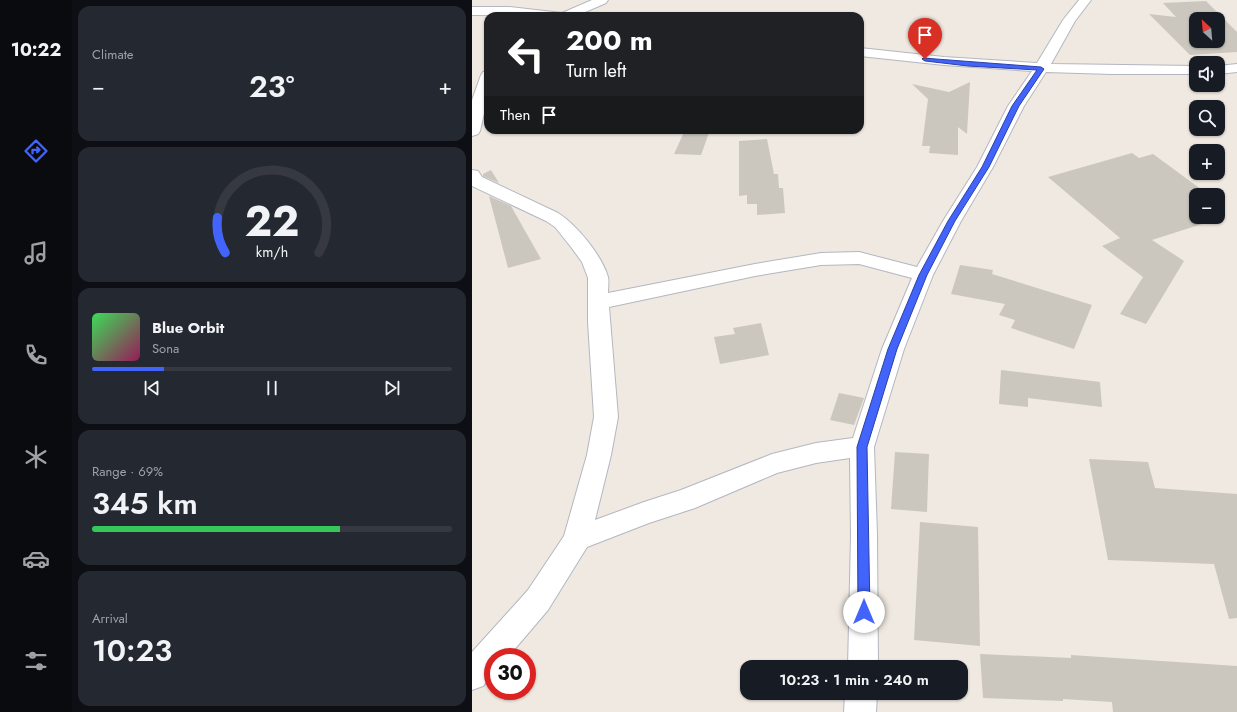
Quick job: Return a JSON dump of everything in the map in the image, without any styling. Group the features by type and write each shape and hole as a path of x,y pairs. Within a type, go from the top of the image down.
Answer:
{"street":[{"path":"510,11 523,0"},
{"path":"574,12 602,0"},
{"path":"863,660 864,543 862,447 893,349 923,275 952,221 985,167 1016,106 1041,69 1069,20 1085,0"},
{"path":"472,1 489,10"},
{"path":"472,11 489,10 516,12"},
{"path":"864,52 968,64 1041,69 1130,71 1189,70"},
{"path":"1225,69 1237,68"},
{"path":"472,132 484,83"},
{"path":"472,175 476,181 552,217 561,223 591,261 598,278 598,302 606,417 599,455 576,539 568,556 538,600 472,675"},
{"path":"598,302 755,270 821,259 859,258 923,275"},
{"path":"576,539 644,513 686,500 772,464 816,453 862,447"},
{"path":"860,712 861,700"}],"building":[{"path":"1206,1 1217,12 1189,12 1189,48 1225,48 1225,20 1237,32 1237,52 1190,55 1149,14 1176,17 1163,3"},
{"path":"970,82 967,134 958,127 958,155 929,153 930,146 922,146 928,99 912,84 949,92"},
{"path":"683,134 709,134 701,155 674,154"},
{"path":"767,139 774,174 778,174 779,188 783,188 785,213 757,215 757,204 747,204 747,195 739,196 739,141"},
{"path":"1132,153 1139,158 1153,154 1199,188 1189,188 1189,224 1202,224 1152,240 1184,261 1146,324 1120,314 1143,277 1102,246 1120,238 1048,177"},
{"path":"491,170 499,183 483,176 483,174"},
{"path":"489,196 511,206 541,259 508,268"},
{"path":"960,265 993,270 992,274 1092,305 1074,349 1011,328 1015,320 999,315 1005,304 951,294"},
{"path":"761,323 769,355 720,364 714,337 735,334 733,328"},
{"path":"1001,370 1100,382 1102,407 1028,398 1028,407 999,404"},
{"path":"839,393 864,398 854,425 830,420"},
{"path":"895,452 929,454 927,512 891,509"},
{"path":"1089,459 1148,462 1155,488 1237,494 1237,618 1229,619 1214,564 1108,560"},
{"path":"920,522 978,527 980,646 914,640"},
{"path":"980,654 1071,658 1071,655 1237,666 1237,712 1113,712 1112,702 1063,699 1063,701 983,698"}],"route":[{"path":"864,612 862,447 893,349 923,275 952,221 985,167 1016,106 1041,69 968,64 925,59"}]}
